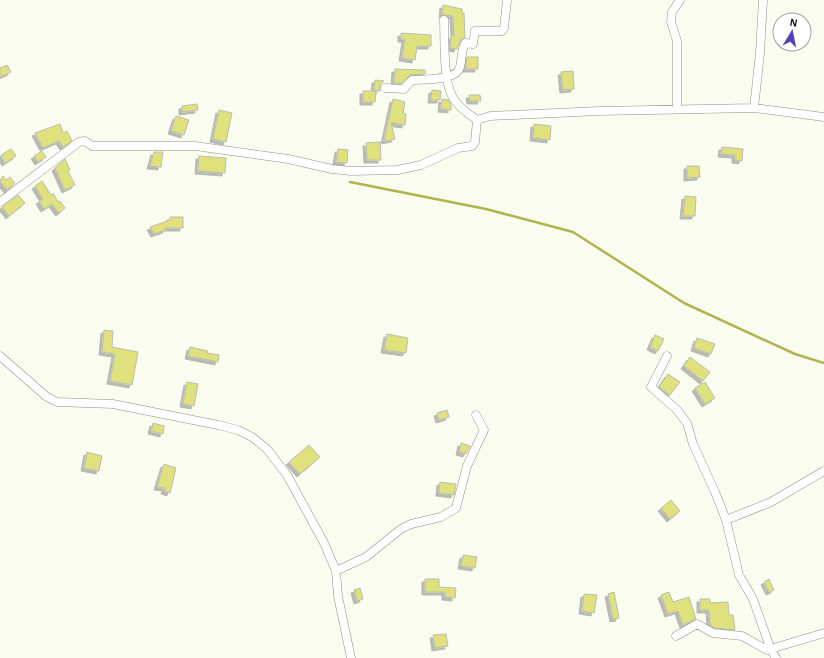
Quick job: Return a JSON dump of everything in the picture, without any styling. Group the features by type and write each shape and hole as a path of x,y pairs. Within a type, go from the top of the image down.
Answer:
{"street":[{"path":"385,88 404,89 412,80 447,78 456,75 460,69 461,52 465,43 473,44 475,30 502,31 504,28 507,0"},
{"path":"677,109 677,41 672,22 672,12 680,0"},
{"path":"754,108 760,53 763,0"},
{"path":"444,20 447,78 451,95 456,103 477,120"},
{"path":"477,120 490,116 677,109 754,108 824,117"},
{"path":"0,202 80,142 85,141 92,146 194,146 288,159 332,170 398,170 421,165 458,148 472,146 475,142 477,120"},
{"path":"0,356 47,397 57,402 113,404 218,425 238,430 252,438 267,450 288,475 324,544 336,571 338,596 351,658"},
{"path":"667,356 651,387 677,410 687,423 693,444 726,520 739,575 753,599 771,650 776,658"},
{"path":"336,571 366,557 401,528 411,524 441,517 456,508 467,466 484,430 476,415"},
{"path":"726,520 771,502 824,471"},
{"path":"676,636 697,624 713,633 742,636 767,650 771,650 824,633"}],"building":[{"path":"443,5 462,9 462,13 464,13 465,38 461,39 457,49 450,48 451,36 454,36 453,16 442,15"},
{"path":"401,33 431,35 431,46 417,46 415,60 402,58 405,39 401,39"},
{"path":"467,57 478,57 478,69 465,69"},
{"path":"7,65 11,72 0,77 0,68"},
{"path":"395,69 425,70 425,74 410,75 402,83 394,83"},
{"path":"573,71 574,89 563,90 561,72"},
{"path":"375,80 384,81 380,85 380,91 374,90"},
{"path":"432,90 441,91 440,100 431,100"},
{"path":"363,91 376,91 375,102 363,102"},
{"path":"469,95 480,95 481,101 470,101"},
{"path":"393,99 405,102 403,113 406,114 405,125 391,123 395,139 384,141"},
{"path":"442,99 448,100 451,105 451,110 441,109"},
{"path":"197,104 198,110 182,112 182,106"},
{"path":"219,110 232,113 226,142 213,139"},
{"path":"176,116 189,120 184,135 171,131"},
{"path":"60,124 63,133 67,131 72,141 63,147 59,141 43,148 35,133"},
{"path":"534,124 551,126 550,140 533,138"},
{"path":"380,142 381,160 367,160 366,143"},
{"path":"722,147 743,149 742,161 735,160 735,155 721,154"},
{"path":"11,149 16,156 5,163 1,155"},
{"path":"338,149 348,150 347,163 336,162"},
{"path":"42,151 46,157 38,162 34,156"},
{"path":"154,152 163,152 161,167 150,166"},
{"path":"199,156 226,158 225,173 198,171"},
{"path":"65,159 70,170 68,171 75,185 65,190 55,168"},
{"path":"687,166 699,166 700,177 687,178"},
{"path":"3,176 6,180 10,177 15,183 7,190 0,181"},
{"path":"42,181 51,195 53,193 58,202 60,201 65,208 59,213 52,204 44,209 39,201 43,199 35,186"},
{"path":"18,195 25,203 9,216 2,207"},
{"path":"685,196 696,197 695,216 683,216"},
{"path":"170,217 183,217 183,228 165,228 166,230 154,234 150,227 170,220"},
{"path":"104,330 113,331 112,347 138,352 132,385 110,381 115,354 102,352"},
{"path":"387,334 408,338 406,353 384,350"},
{"path":"655,335 664,339 658,351 650,347"},
{"path":"697,338 715,344 711,354 694,348"},
{"path":"190,347 208,351 207,353 219,355 218,362 188,356"},
{"path":"690,357 710,372 703,381 684,366"},
{"path":"668,374 680,382 670,395 659,387"},
{"path":"187,382 198,384 194,406 183,404"},
{"path":"705,382 715,398 705,404 695,388"},
{"path":"447,410 449,417 439,420 437,413"},
{"path":"153,423 164,426 163,434 151,431"},
{"path":"461,443 470,446 466,454 459,452"},
{"path":"309,445 320,457 300,474 289,462"},
{"path":"87,452 102,456 99,471 84,468"},
{"path":"164,464 176,468 170,493 164,491 165,488 157,487"},
{"path":"440,482 456,484 454,495 439,493"},
{"path":"671,500 680,511 670,519 661,508"},
{"path":"463,555 477,557 475,568 461,566"},
{"path":"425,579 439,579 439,587 456,588 455,598 445,597 445,592 425,592"},
{"path":"769,579 774,590 769,592 764,582"},
{"path":"360,588 363,599 357,601 354,590"},
{"path":"614,592 619,618 613,619 608,594"},
{"path":"669,592 673,602 689,597 696,619 683,625 678,611 668,614 661,595"},
{"path":"584,594 597,595 594,613 582,611"},
{"path":"700,599 710,599 710,603 728,602 729,615 733,615 735,630 715,628 710,625 709,610 700,610"},
{"path":"446,634 448,646 435,648 433,635"}],"waterway":[{"path":"350,182 486,209 573,232 684,303 795,354 824,363"}]}
